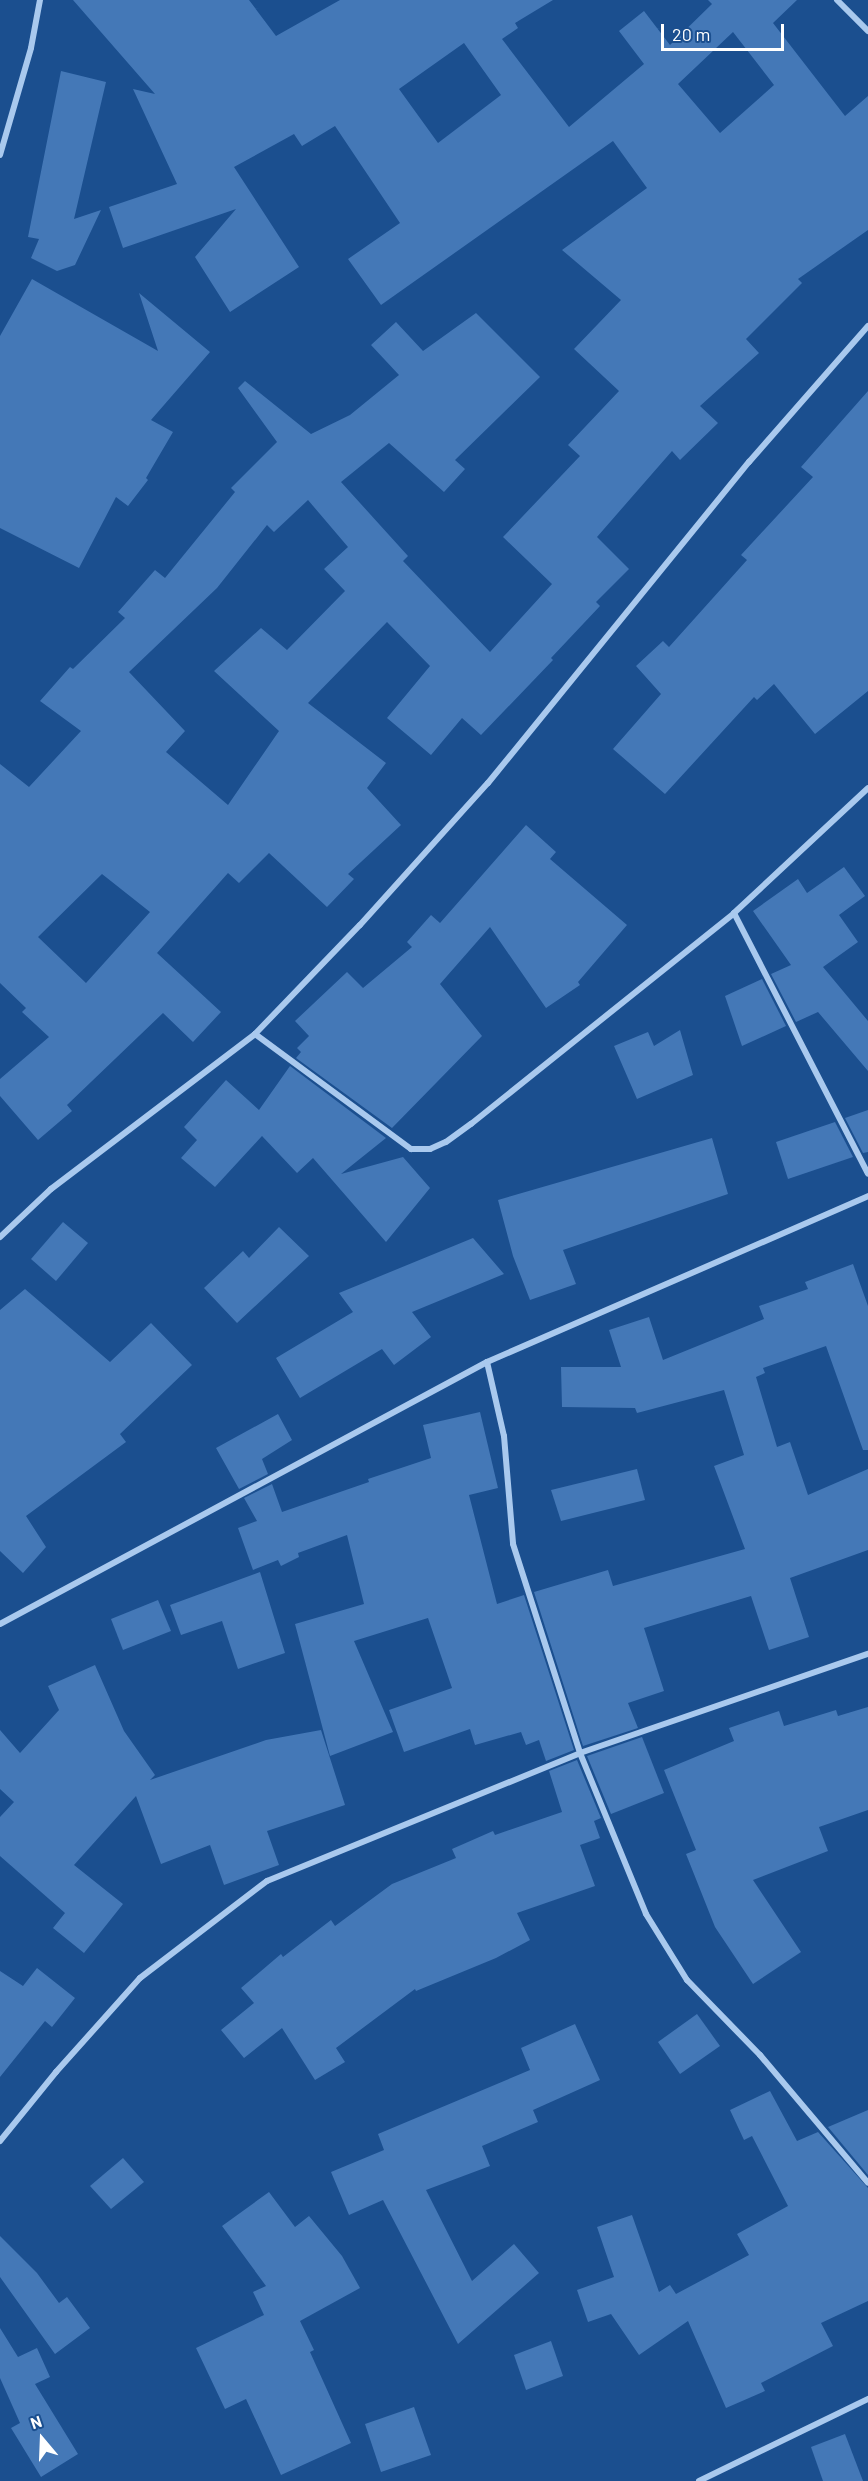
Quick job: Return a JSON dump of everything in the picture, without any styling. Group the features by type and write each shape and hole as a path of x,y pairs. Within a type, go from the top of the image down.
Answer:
{"street":[{"path":"0,155 31,48 40,0"},
{"path":"837,0 868,31"},
{"path":"0,1237 51,1189 255,1034 360,925 488,783 749,462 868,326"},
{"path":"255,1034 411,1149 430,1149 446,1142 471,1124 734,913 868,788"},
{"path":"734,913 868,1174"},
{"path":"0,1624 487,1362 868,1196"},
{"path":"487,1362 504,1436 513,1544 580,1753 646,1914 687,1980 760,2055 868,2183"},
{"path":"0,2141 56,2072 140,1978 267,1881 580,1753 868,1654"},
{"path":"699,2481 868,2399"}],"building":[{"path":"73,0 249,0 276,36 340,0 553,0 515,23 518,28 502,39 569,127 644,64 619,31 644,11 670,45 712,4 708,0 797,0 773,23 845,116 868,96 868,230 798,279 802,283 746,339 759,353 700,406 718,423 680,460 672,451 597,537 629,569 596,602 600,606 551,658 553,660 481,735 462,718 431,755 387,718 430,666 387,622 308,703 386,763 367,788 401,825 348,874 354,879 327,907 269,853 239,883 228,873 157,953 221,1012 193,1042 163,1013 67,1105 72,1111 38,1140 0,1096 0,1079 49,1037 22,1012 26,1008 0,983 0,764 29,787 81,731 40,701 70,667 73,669 125,618 118,612 155,570 165,578 235,492 231,488 277,442 238,388 245,381 311,434 350,415 399,375 371,345 396,322 423,351 476,313 540,377 455,460 465,469 444,492 389,443 341,482 408,556 403,561 490,652 552,584 503,537 580,456 568,445 619,391 574,349 621,300 562,250 647,188 613,141 381,305 348,259 400,223 335,126 302,146 294,134 234,167 299,267 230,312 195,257 236,209 123,248 109,207 177,184 133,89 155,94","holes":["733,32 774,85 720,133 678,84","464,43 501,95 438,143 399,89","308,500 348,547 324,569 345,591 287,650 261,628 214,671 279,731 228,805 166,752 185,731 129,672 217,588 267,525 274,532","102,874 150,912 86,983 38,937"]},
{"path":"61,71 106,82 74,219 101,210 75,265 57,271 31,258 39,239 28,237"},
{"path":"32,279 158,351 139,293 210,352 151,420 173,432 146,478 148,480 128,506 116,497 79,568 0,528 0,336"},
{"path":"868,391 868,691 815,734 774,684 757,700 754,697 665,794 613,749 661,694 636,666 663,641 669,647 747,560 741,555 813,477 801,467"},
{"path":"526,825 556,852 550,859 627,925 578,982 580,985 546,1008 490,927 440,984 482,1036 392,1128 296,1058 301,1052 297,1048 309,1036 295,1021 347,972 363,988 412,947 407,942 431,915 440,923"},
{"path":"844,867 865,896 839,915 858,942 823,967 868,1021 868,1071 818,1012 796,1022 771,974 791,965 753,911 798,879 807,893"},
{"path":"762,979 786,1026 742,1046 725,996"},
{"path":"680,1030 693,1075 637,1099 614,1046 648,1032 654,1046"},
{"path":"290,1066 386,1138 341,1174 403,1157 430,1188 386,1242 313,1158 297,1173 262,1136 215,1187 181,1158 197,1140 184,1127 226,1080 259,1110"},
{"path":"868,1110 868,1152 863,1153 845,1118"},
{"path":"835,1122 853,1157 788,1179 776,1142"},
{"path":"712,1138 728,1194 563,1250 576,1284 530,1300 513,1256 498,1200"},
{"path":"63,1222 88,1243 56,1281 31,1259"},
{"path":"279,1227 309,1256 237,1323 204,1288 243,1251 249,1258"},
{"path":"473,1238 504,1274 412,1312 431,1337 394,1365 382,1349 300,1398 276,1358 353,1312 339,1293"},
{"path":"853,1264 868,1306 868,1450 863,1450 826,1346 763,1368 765,1373 756,1377 777,1447 790,1442 808,1495 868,1469 868,1550 790,1578 809,1637 769,1650 751,1596 644,1628 664,1691 628,1703 638,1728 583,1746 534,1592 608,1570 613,1586 745,1549 714,1466 744,1455 724,1390 637,1413 635,1408 562,1407 561,1367 621,1367 609,1330 649,1317 663,1360 764,1319 759,1306 808,1289 805,1282"},
{"path":"25,1289 110,1362 151,1323 192,1365 120,1434 126,1442 26,1516 46,1547 23,1573 0,1551 0,1310"},
{"path":"480,1412 498,1488 469,1495 497,1604 524,1595 574,1750 546,1761 539,1740 526,1745 521,1732 475,1745 470,1729 404,1752 389,1710 452,1688 428,1618 354,1641 393,1732 330,1756 295,1624 364,1604 347,1535 298,1553 299,1557 281,1566 278,1560 253,1570 238,1528 257,1521 244,1498 272,1484 282,1512 369,1482 368,1479 431,1458 423,1425"},
{"path":"278,1414 292,1440 262,1459 268,1474 239,1489 216,1448"},
{"path":"637,1469 645,1500 561,1521 551,1490"},
{"path":"260,1572 285,1653 238,1669 222,1621 181,1635 170,1605"},
{"path":"158,1600 171,1631 123,1650 111,1619"},
{"path":"95,1665 124,1731 155,1775 150,1780 266,1740 321,1730 345,1805 267,1831 279,1865 224,1885 210,1845 161,1864 136,1796 74,1865 123,1904 84,1953 53,1928 65,1913 0,1856 0,1817 14,1802 0,1789 0,1730 20,1753 59,1710 48,1686"},
{"path":"868,1707 868,1810 819,1827 828,1851 753,1880 801,1952 753,1984 715,1927 686,1854 696,1850 664,1770 734,1741 729,1728 779,1711 784,1726 836,1710 838,1716"},
{"path":"642,1737 664,1793 611,1814 587,1756"},
{"path":"577,1760 601,1818 594,1821 600,1838 580,1845 595,1886 517,1913 530,1940 496,1958 416,1991 415,1989 336,2048 345,2062 315,2080 282,2028 244,2058 221,2030 254,2003 241,1988 281,1954 283,1957 331,1920 335,1926 392,1884 456,1858 452,1849 493,1831 495,1835 562,1812 549,1771"},
{"path":"37,1968 75,1998 52,2027 45,2021 0,2077 0,1971 23,1986"},
{"path":"697,2014 720,2046 680,2074 658,2042"},
{"path":"575,2024 600,2080 533,2110 538,2122 482,2146 490,2166 426,2190 472,2281 514,2244 539,2273 458,2344 383,2200 349,2215 331,2172 384,2150 378,2134 530,2070 521,2048"},
{"path":"770,2091 797,2141 818,2132 868,2188 868,2301 821,2323 833,2346 761,2383 765,2391 726,2408 688,2321 639,2355 611,2314 588,2322 577,2290 614,2277 597,2227 632,2215 659,2292 670,2285 676,2294 749,2255 737,2234 788,2206 752,2136 744,2140 730,2110"},
{"path":"868,2110 868,2175 828,2127"},
{"path":"123,2158 144,2182 111,2209 90,2186"},
{"path":"269,2192 295,2227 309,2216 342,2256 360,2288 300,2321 314,2350 310,2352 351,2443 281,2475 246,2399 225,2409 196,2348 264,2315 253,2292 266,2286 222,2226"},
{"path":"0,2236 37,2273 59,2303 67,2297 90,2328 55,2354 0,2277"},
{"path":"0,2328 18,2357 37,2348 50,2377 35,2384 78,2454 41,2477 11,2428 20,2423 0,2378"},
{"path":"551,2341 563,2376 526,2390 514,2355"},
{"path":"414,2407 431,2455 381,2472 365,2424"},
{"path":"845,2434 863,2481 823,2481 811,2447"}]}
